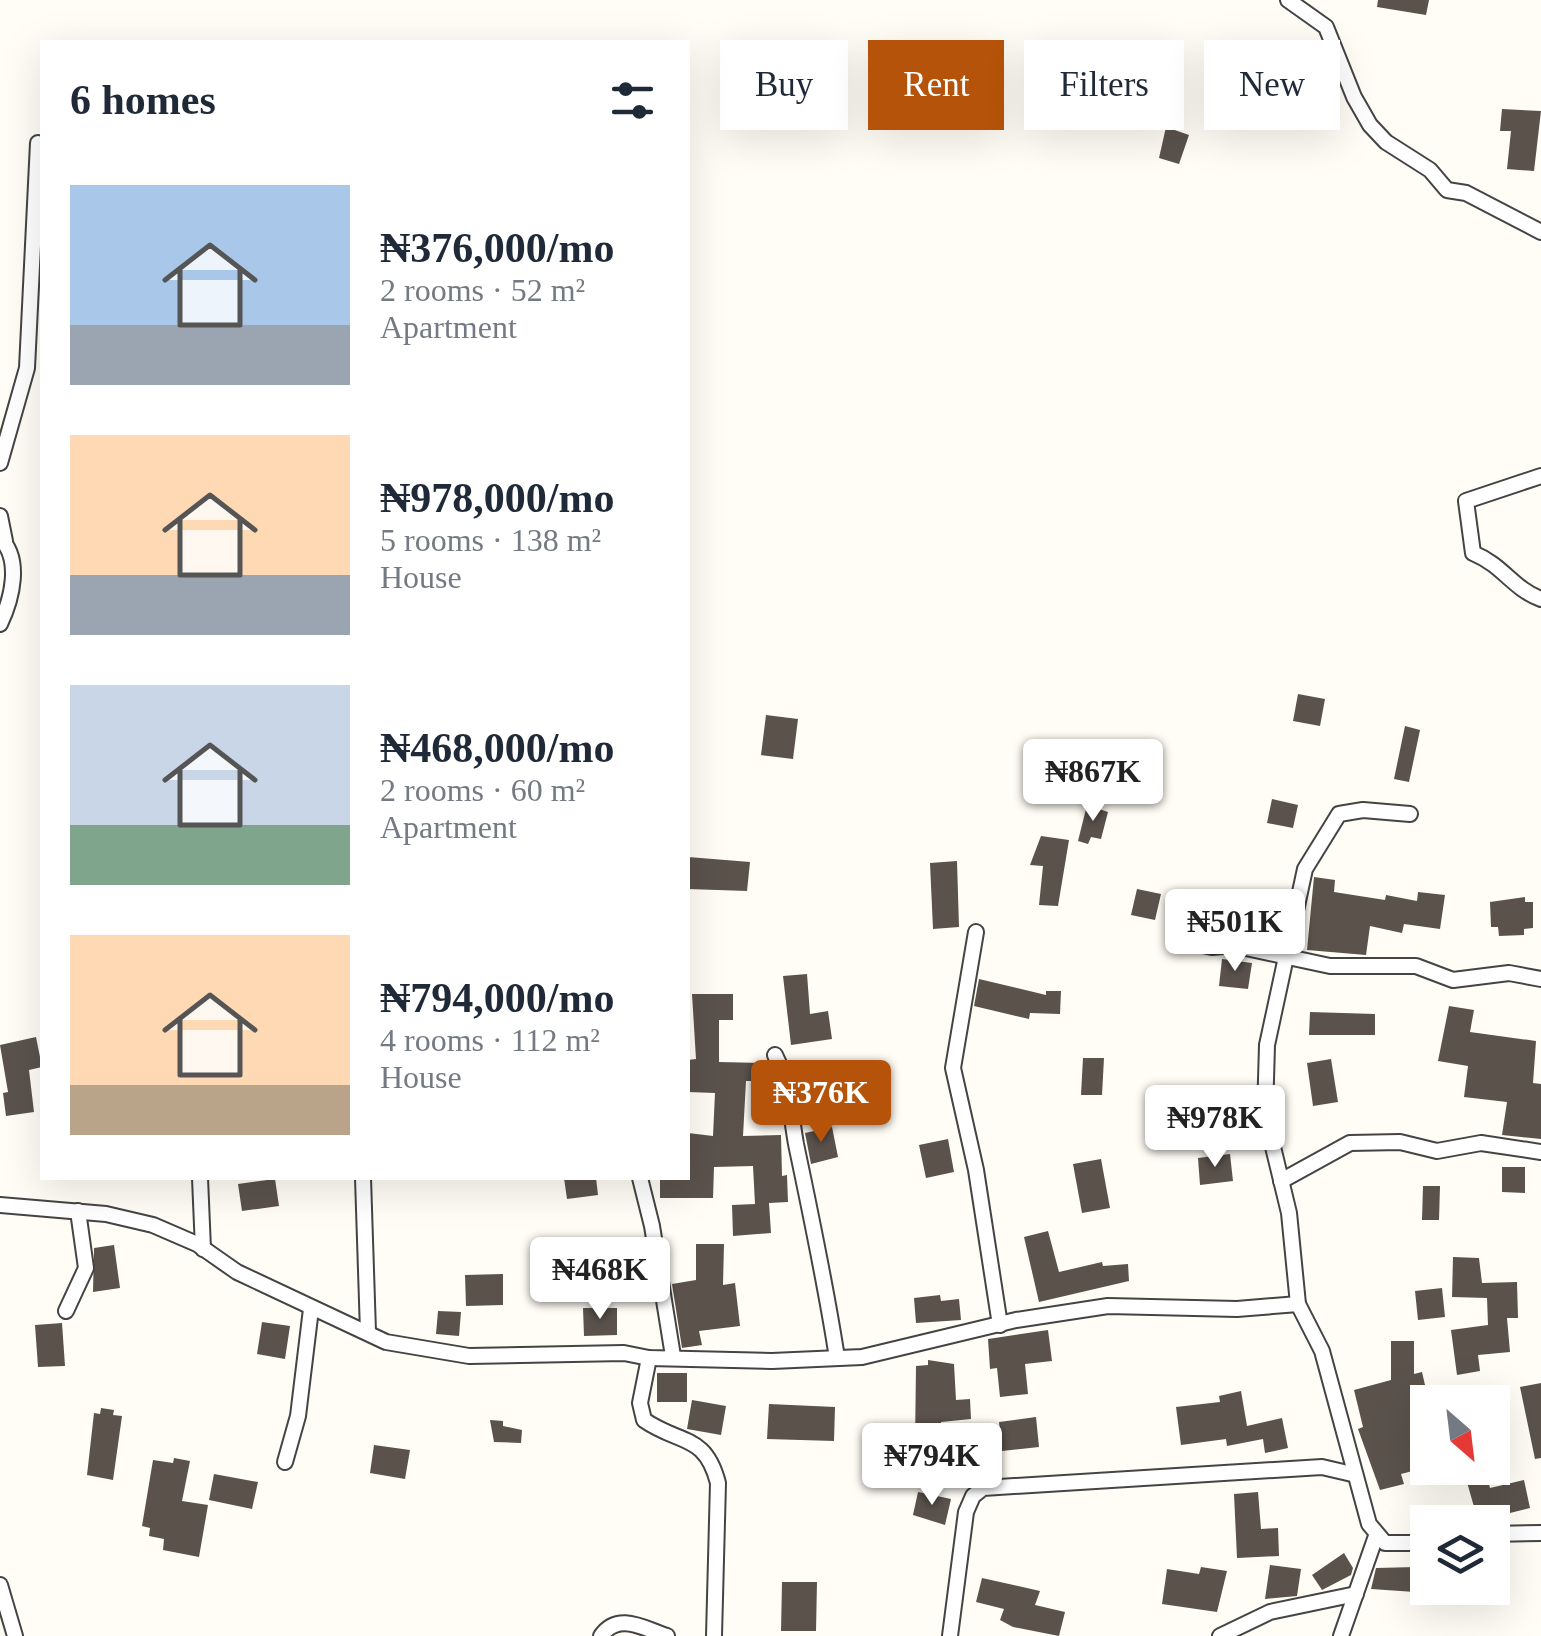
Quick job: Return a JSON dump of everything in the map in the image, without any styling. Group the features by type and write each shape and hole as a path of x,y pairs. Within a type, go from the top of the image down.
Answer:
{"street":[{"path":"1288,0 1326,27 1354,97 1370,125 1386,142 1430,170 1446,190 1466,193 1541,232"},
{"path":"0,464 27,368 38,144"},
{"path":"1541,476 1466,501 1473,553 1498,563 1522,592 1541,599"},
{"path":"0,516 2,539 12,560 8,606 0,624"},
{"path":"1410,814 1363,810 1338,814 1305,869 1267,1045 1264,1114 1289,1213 1298,1304 1322,1352 1352,1474 1376,1536 1385,1543 1410,1543"},
{"path":"976,932 953,1068 976,1170 1000,1325"},
{"path":"1188,942 1212,947 1232,945 1330,966 1416,966 1454,980 1509,973 1541,980"},
{"path":"774,1054 789,1083 788,1103 811,1201 837,1358"},
{"path":"1281,1181 1350,1143 1400,1142 1437,1151 1480,1143 1541,1152"},
{"path":"200,1180 204,1249"},
{"path":"363,1180 368,1332"},
{"path":"640,1180 652,1226 672,1356"},
{"path":"0,1205 78,1212 154,1225 204,1249 237,1272 386,1342 469,1356 624,1353 649,1358 772,1362 862,1357 1000,1325 1108,1306 1237,1309 1298,1304"},
{"path":"66,1311 86,1268 78,1212"},
{"path":"285,1462 298,1416 311,1309"},
{"path":"649,1358 640,1404 644,1420 701,1445 713,1462 718,1482 714,1636"},
{"path":"950,1636 966,1512 973,1496 984,1488 1322,1467 1352,1474"},
{"path":"1510,1534 1541,1534"},
{"path":"1341,1636 1376,1536"},
{"path":"0,1585 15,1636"},
{"path":"1220,1636 1270,1612 1356,1594"},
{"path":"601,1636 610,1624 619,1621 667,1636"}],"building":[{"path":"1378,0 1429,0 1426,15 1377,7"},
{"path":"1502,109 1541,111 1534,171 1507,169 1511,131 1500,131"},
{"path":"1165,130 1189,135 1179,164 1159,158"},
{"path":"1298,694 1325,699 1320,726 1293,721"},
{"path":"766,715 798,719 793,759 761,755"},
{"path":"1405,726 1420,730 1409,782 1394,779"},
{"path":"1272,799 1298,805 1293,828 1267,823"},
{"path":"1087,805 1108,812 1101,839 1091,837 1088,844 1078,841"},
{"path":"1041,836 1069,840 1058,906 1039,905 1043,866 1030,865"},
{"path":"690,857 750,862 747,891 690,889"},
{"path":"957,861 959,927 933,929 930,863"},
{"path":"1314,877 1335,880 1334,892 1385,900 1386,895 1417,901 1418,892 1445,895 1440,929 1404,924 1402,933 1370,926 1366,955 1307,950"},
{"path":"1137,889 1161,894 1155,920 1131,915"},
{"path":"1251,897 1280,902 1274,934 1245,929"},
{"path":"1525,897 1525,902 1533,902 1533,928 1524,929 1524,935 1499,936 1498,927 1491,927 1490,902"},
{"path":"1222,959 1252,963 1248,989 1219,986"},
{"path":"807,974 810,1014 828,1011 832,1039 791,1045 783,976"},
{"path":"979,979 1046,995 1046,991 1061,991 1060,1014 1030,1013 1029,1019 974,1006"},
{"path":"692,994 733,994 733,1020 719,1020 719,1062 762,1063 762,1081 746,1081 743,1136 781,1135 782,1176 787,1175 788,1202 769,1203 771,1233 733,1236 732,1205 755,1204 753,1166 714,1167 713,1198 660,1198 660,1180 690,1180 690,1133 713,1136 715,1093 690,1092 690,1060 696,1059"},
{"path":"1449,1006 1474,1010 1470,1032 1536,1041 1533,1083 1541,1084 1541,1139 1502,1135 1507,1102 1464,1097 1468,1066 1438,1061"},
{"path":"1310,1012 1375,1014 1375,1035 1309,1035"},
{"path":"36,1037 40,1067 29,1070 34,1112 6,1116 3,1093 8,1092 0,1045"},
{"path":"1083,1058 1104,1058 1102,1095 1081,1095"},
{"path":"1331,1059 1338,1102 1313,1106 1307,1063"},
{"path":"832,1127 838,1157 811,1164 805,1133"},
{"path":"948,1139 954,1172 926,1178 919,1145"},
{"path":"1230,1154 1233,1181 1200,1185 1198,1158"},
{"path":"1101,1159 1110,1208 1082,1213 1073,1164"},
{"path":"1502,1167 1525,1167 1525,1193 1502,1192"},
{"path":"275,1180 279,1206 242,1211 238,1184"},
{"path":"564,1180 596,1180 598,1195 567,1199"},
{"path":"1423,1186 1440,1186 1439,1220 1422,1220"},
{"path":"1048,1231 1059,1272 1102,1262 1103,1266 1128,1264 1129,1281 1039,1302 1024,1237"},
{"path":"637,1243 638,1268 579,1269 579,1244"},
{"path":"696,1244 724,1244 723,1285 735,1283 740,1326 699,1331 702,1345 682,1348 672,1284 696,1280"},
{"path":"114,1245 120,1288 93,1292 94,1248"},
{"path":"1453,1257 1479,1258 1482,1283 1517,1282 1518,1318 1507,1318 1510,1352 1478,1355 1480,1371 1457,1375 1451,1330 1488,1325 1487,1298 1452,1297"},
{"path":"503,1274 503,1305 466,1306 465,1275"},
{"path":"1442,1288 1445,1317 1418,1320 1415,1291"},
{"path":"940,1295 941,1301 959,1299 961,1320 916,1323 914,1298"},
{"path":"583,1308 617,1308 617,1335 584,1336"},
{"path":"438,1311 461,1312 459,1336 436,1334"},
{"path":"262,1322 290,1326 285,1359 257,1354"},
{"path":"62,1323 65,1366 38,1367 35,1325"},
{"path":"1048,1330 1052,1361 1025,1364 1028,1394 1000,1397 997,1368 990,1369 988,1339"},
{"path":"1391,1341 1414,1341 1414,1374 1422,1372 1425,1385 1410,1385 1410,1472 1401,1474 1404,1484 1380,1490 1358,1429 1363,1427 1354,1390 1391,1380"},
{"path":"928,1360 954,1364 956,1400 970,1399 971,1419 941,1422 941,1444 915,1444 916,1366 928,1365"},
{"path":"657,1373 687,1373 687,1402 657,1402"},
{"path":"1541,1383 1541,1458 1535,1459 1520,1387"},
{"path":"1241,1391 1247,1426 1282,1418 1288,1448 1265,1453 1263,1439 1227,1446 1226,1439 1181,1445 1176,1407 1220,1402 1219,1396"},
{"path":"692,1400 726,1406 721,1435 687,1429"},
{"path":"769,1404 835,1407 834,1441 767,1439"},
{"path":"101,1408 122,1416 113,1480 87,1475 94,1413 100,1414"},
{"path":"1036,1417 1039,1447 1002,1451 999,1422"},
{"path":"490,1420 522,1430 521,1443 494,1442"},
{"path":"374,1445 410,1450 405,1479 370,1473"},
{"path":"174,1458 190,1461 182,1501 208,1505 199,1557 163,1550 164,1539 149,1536 150,1528 142,1526 153,1460 173,1463"},
{"path":"214,1474 258,1482 252,1509 209,1500"},
{"path":"1524,1480 1530,1508 1510,1513 1510,1505 1473,1505 1468,1485 1490,1488"},
{"path":"918,1492 951,1499 945,1525 913,1515"},
{"path":"1258,1492 1261,1529 1278,1528 1279,1556 1237,1558 1234,1494"},
{"path":"1344,1553 1353,1568 1351,1575 1322,1590 1312,1575"},
{"path":"1270,1565 1301,1569 1297,1596 1265,1599"},
{"path":"1201,1567 1227,1571 1217,1612 1162,1604 1167,1569 1199,1574"},
{"path":"1410,1567 1410,1592 1371,1589 1376,1568"},
{"path":"982,1578 1040,1591 1035,1605 1065,1612 1059,1636 1013,1627 1000,1620 1004,1609 976,1602"},
{"path":"782,1582 817,1582 816,1631 781,1631"}]}
